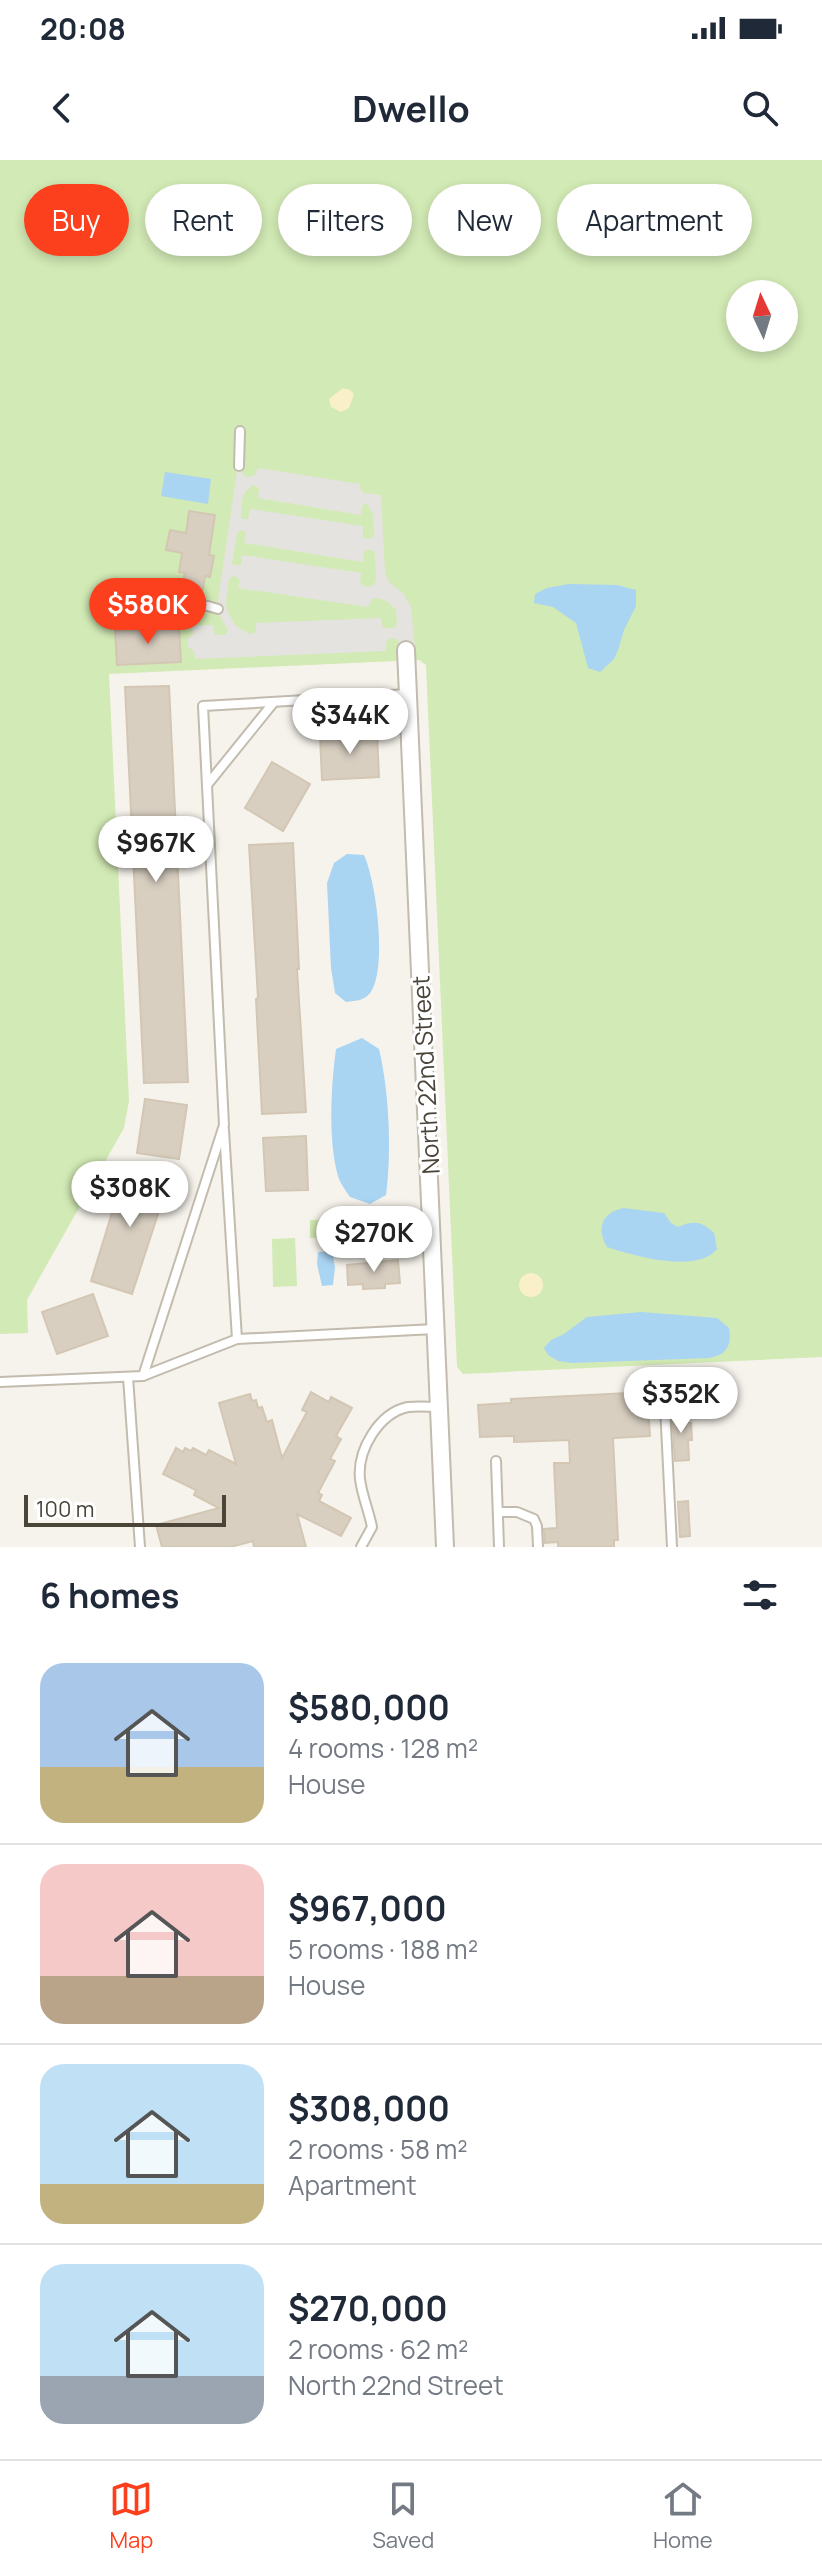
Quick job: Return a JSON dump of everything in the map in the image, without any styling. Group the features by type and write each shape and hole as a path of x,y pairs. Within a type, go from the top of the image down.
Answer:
{"street":[{"name":"North 22nd Street","path":"406,650 445,1547"}],"lane":[{"path":"239,466 240,431"},
{"path":"179,606 198,605 218,609"},
{"path":"237,1339 203,706 408,694"},
{"path":"207,786 274,702"},
{"path":"143,1376 224,1125"},
{"path":"0,1382 143,1376 237,1339 436,1329"},
{"path":"128,1377 140,1547"},
{"path":"664,1386 672,1547"},
{"path":"361,1547 372,1527 359,1474 371,1436 388,1415 408,1407 439,1407"},
{"path":"496,1461 499,1547"},
{"path":"498,1512 517,1512 534,1519 538,1547"}],"green space":[{"path":"0,160 822,160 822,1357 463,1374 457,1367 426,665 419,660 109,674 129,1101 124,1128 27,1300 28,1333 0,1334"},
{"path":"340,1219 341,1237 310,1238 310,1220"},
{"path":"295,1238 297,1286 273,1287 272,1239"}],"sand":[{"path":"343,388 354,394 349,408 341,412 331,407 329,399"},
{"path":"531,1273 540,1276 543,1285 540,1294 531,1297 522,1294 519,1285 522,1276"}],"shaded area":[{"path":"238,465 246,477 255,475 258,468 360,484 364,493 381,495 385,573 411,607 415,650 400,650 398,640 393,638 387,640 385,651 195,659 194,651 188,647 188,639 193,634 192,626 213,625 215,635 225,635 228,631 220,616 218,600","holes":["253,485 259,488 258,498 361,515 362,506 367,503 373,514 374,536 371,539 363,538 363,526 250,509 248,519 241,519 242,499","242,530 246,533 244,543 363,562 364,552 372,550 375,553 376,581 373,586 367,587 360,583 361,573 242,555 241,565 234,565 237,533","235,576 240,580 238,588 368,607 373,598 381,599 396,610 397,624 394,628 383,628 381,618 256,623 256,632 250,634 236,626 227,611 229,578"]}],"water":[{"path":"165,472 211,479 208,504 161,496"},
{"path":"569,584 617,585 636,590 636,606 618,650 614,659 600,672 588,668 576,623 553,607 534,603 535,594"},
{"path":"347,854 364,855 368,867 376,902 379,962 370,993 364,998 346,1002 335,993 331,968 327,883 334,863"},
{"path":"362,1038 379,1049 388,1122 386,1195 370,1204 350,1197 340,1181 332,1130 336,1049"},
{"path":"623,1208 664,1213 678,1227 688,1223 701,1224 714,1233 717,1249 707,1256 680,1262 607,1247 602,1234 603,1222 610,1214"},
{"path":"332,1251 335,1267 333,1285 322,1286 318,1252"},
{"path":"641,1312 717,1318 729,1328 729,1344 724,1352 709,1358 572,1363 558,1361 548,1355 544,1348 587,1317"}],"building":[{"path":"189,511 215,515 209,555 214,556 210,577 205,576 201,599 187,598 189,593 181,591 185,573 179,572 182,553 166,550 170,530 186,533"},
{"path":"179,628 181,662 117,665 115,631"},
{"path":"169,686 188,1082 144,1083 125,687"},
{"path":"377,733 379,777 322,780 320,736"},
{"path":"272,762 310,784 283,831 245,808"},
{"path":"293,843 306,1112 262,1114 249,845"},
{"path":"145,1099 187,1105 179,1159 137,1153"},
{"path":"306,1136 308,1190 266,1191 263,1138"},
{"path":"127,1164 170,1177 132,1294 91,1281"},
{"path":"398,1260 400,1283 385,1284 385,1288 363,1289 363,1284 348,1285 347,1265"},
{"path":"93,1294 108,1336 57,1354 42,1312"},
{"path":"311,1392 329,1402 331,1397 352,1408 336,1436 341,1439 330,1459 335,1461 318,1493 322,1495 319,1501 351,1518 341,1536 297,1514 306,1547 254,1547 253,1541 230,1547 162,1547 156,1525 219,1508 194,1495 196,1490 163,1474 176,1448 183,1452 185,1448 191,1451 193,1448 206,1455 209,1450 236,1464 219,1403 250,1394 258,1408 262,1407 267,1422 272,1420 282,1458 307,1412 302,1410"},
{"path":"647,1392 650,1436 613,1438 618,1540 614,1540 614,1547 558,1547 558,1542 545,1543 544,1529 557,1528 554,1463 570,1463 569,1440 514,1442 514,1436 480,1437 478,1405 511,1403 511,1399"},
{"path":"687,1411 692,1440 688,1440 689,1460 675,1461 672,1412"},
{"path":"688,1501 690,1536 680,1537 678,1502"}]}
